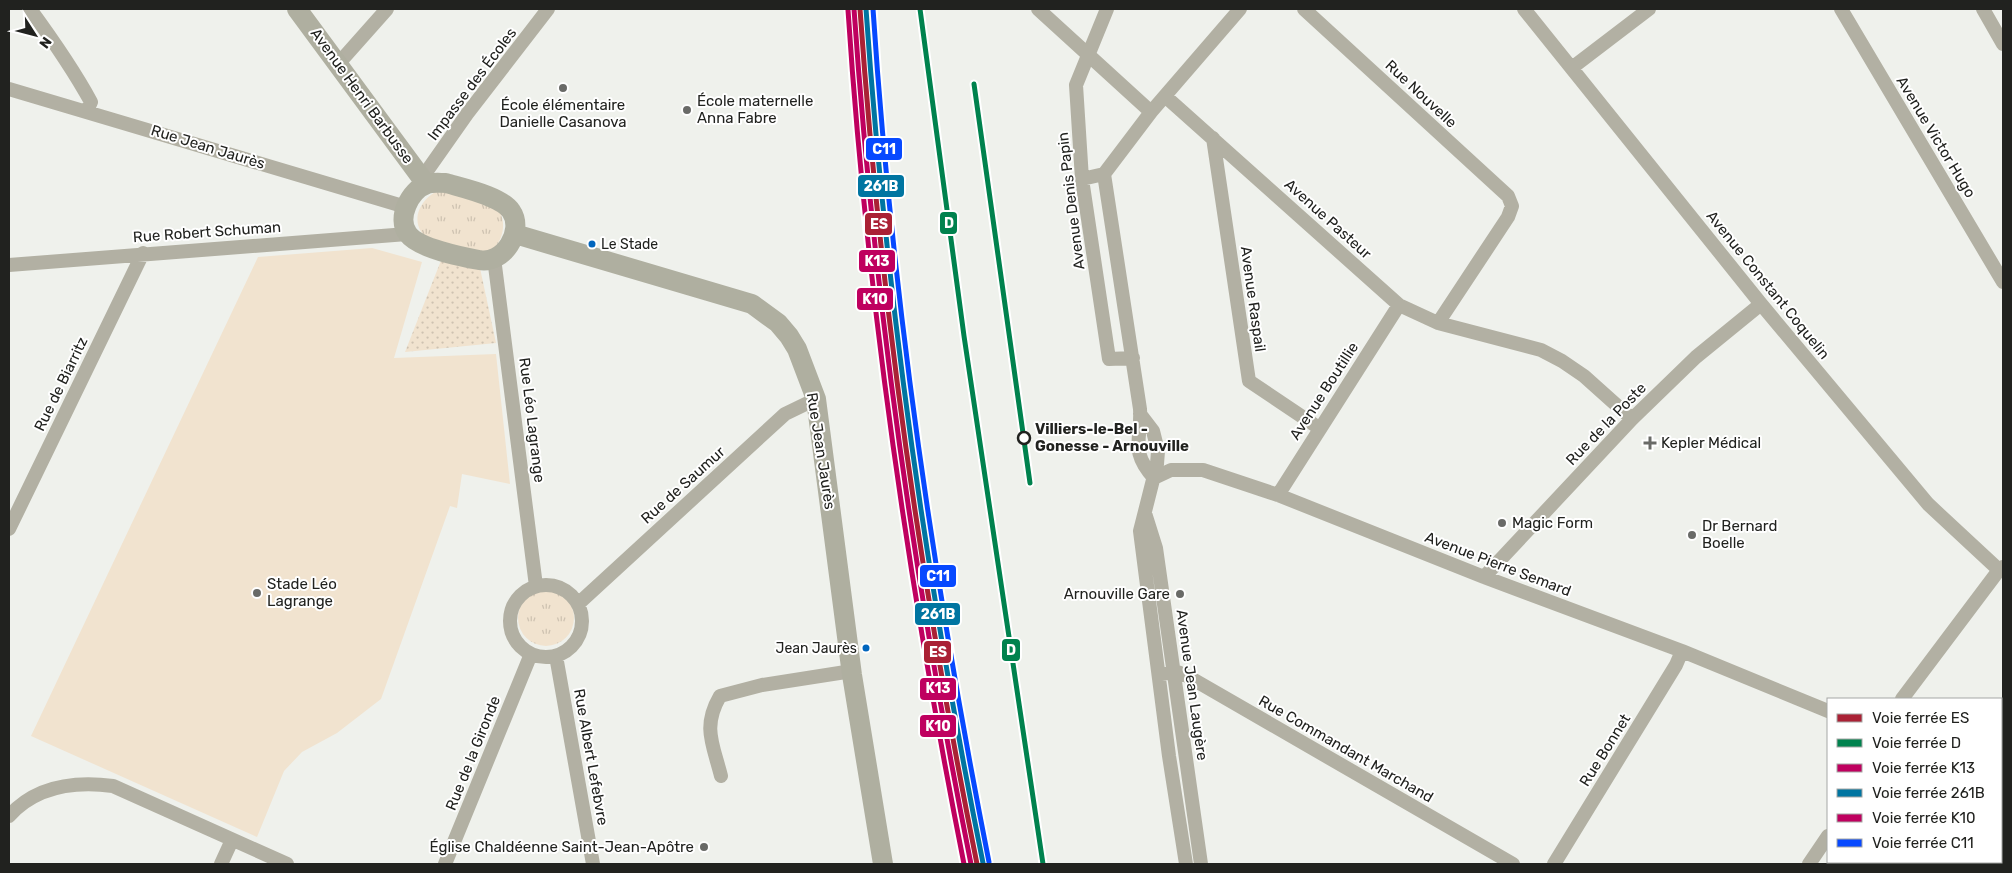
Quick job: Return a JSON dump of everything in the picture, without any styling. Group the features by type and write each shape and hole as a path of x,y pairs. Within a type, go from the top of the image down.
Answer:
{"street":[{"path":"30,9 55,42 85,91 90,102 87,111"},
{"name":"Avenue Henri Barbusse","path":"297,9 424,181"},
{"path":"338,63 387,9"},
{"name":"Impasse des Écoles","path":"424,181 467,114 548,9"},
{"path":"1038,9 1089,53 1151,112"},
{"name":"Avenue Denis Papin","path":"1107,9 1076,85 1082,179 1109,359 1133,358"},
{"path":"1082,179 1104,174 1151,112 1240,9"},
{"name":"Rue Nouvelle","path":"1304,9 1508,196 1512,206 1508,218 1438,323"},
{"name":"Avenue Constant Coquelin","path":"1524,9 1573,67 1761,304 1928,504 2001,569"},
{"path":"1573,67 1649,9"},
{"name":"Avenue Victor Hugo","path":"1841,9 2003,282"},
{"path":"1983,9 2003,44"},
{"name":"Rue Jean Jaurès","path":"9,89 406,208"},
{"name":"Avenue Pasteur","path":"1166,96 1399,305 1438,323 1542,350 1584,376 1632,419"},
{"name":"Avenue Raspail","path":"1213,138 1249,381 1319,428"},
{"path":"1104,174 1133,358 1140,414 1137,435 1140,458 1154,478"},
{"path":"424,181 446,183 501,201 511,211 515,222 515,234 506,249 494,258 481,261 414,240 407,234 403,221 412,194 424,181"},
{"name":"Rue Robert Schuman","path":"9,265 143,253 407,234"},
{"name":"Rue Jean Jaurès","path":"515,234 752,304 778,323 797,349 816,399 852,671 883,864"},
{"name":"Rue de Biarritz","path":"9,529 143,253"},
{"name":"Rue Léo Lagrange","path":"494,258 536,586"},
{"name":"Rue de la Poste","path":"1484,577 1632,419 1696,357 1761,304"},
{"name":"Avenue Boutillie","path":"1278,495 1399,305"},
{"name":"Rue de Saumur","path":"578,604 785,414 816,399"},
{"name":"Avenue Pierre Semard","path":"1154,478 1171,470 1203,470 1278,495 1484,577 1682,651 1827,711"},
{"name":"Avenue Jean Laugère","path":"1154,478 1140,531 1186,864"},
{"name":"Avenue Jean Laugère","path":"1145,512 1156,548 1201,864"},
{"path":"1903,698 2001,569"},
{"path":"548,585 560,588 570,594 578,604 582,614 580,635 566,652 547,658 531,654 514,640 510,629 512,607 518,598 536,586 548,585"},
{"name":"Rue Bonnet","path":"1554,864 1676,665 1682,651"},
{"name":"Rue de la Gironde","path":"445,864 531,654"},
{"name":"Rue Albert Lefebvre","path":"556,656 593,864"},
{"path":"721,776 709,729 711,712 720,696 762,685 852,671"},
{"path":"1159,674 1174,672"},
{"name":"Rue Commandant Marchand","path":"1174,672 1189,677 1513,864"},
{"path":"9,816 19,804 52,788 86,782 113,786 287,864"},
{"path":"1809,864 1827,837"},
{"path":"222,864 232,840"}],"green space":[{"path":"446,188 480,199 496,207 501,214 503,230 497,245 491,250 484,253 476,253 448,247 432,241 424,235 419,228 417,220 419,212 429,197 437,191"},
{"path":"372,248 422,262 394,358 496,354 510,484 462,474 457,508 450,506 381,699 337,733 302,752 284,771 257,837 31,736 258,257"},
{"path":"442,258 480,268 496,343 405,352"},
{"path":"546,590 557,592 566,598 572,607 574,618 572,629 566,638 557,644 546,646 535,644 526,638 520,629 518,618 520,607 526,598 535,592"}],"rail line":[{"name":"K13","path":"854,9 862,117 873,224 899,438 931,652 971,864"},
{"name":"ES","path":"860,9 868,117 879,224 905,438 937,652 977,864"},
{"name":"261B","path":"866,9 885,224 911,438 943,651 983,863"},
{"name":"C11","path":"873,9 891,224 917,437 950,650 989,862"},
{"name":"D","path":"920,9 964,336 1043,864"},
{"name":"K10","path":"848,10 866,225 892,439 925,652 964,864"},
{"name":"D","path":"974,84 1030,483"}],"place":[{"name":"École élémentaire Danielle Casanova","path":"563,88"},
{"name":"École maternelle Anna Fabre","path":"687,110"},
{"name":"Le Stade","path":"592,244"},
{"name":"Villiers-le-Bel - Gonesse - Arnouville","path":"1024,438"},
{"name":"Kepler Médical","path":"1650,443"},
{"name":"Magic Form","path":"1502,523"},
{"name":"Dr Bernard Boelle","path":"1692,535"},
{"name":"Stade Léo Lagrange","path":"257,593"},
{"name":"Arnouville Gare","path":"1180,594"},
{"name":"Jean Jaurès","path":"866,648"},
{"name":"Église Chaldéenne Saint-Jean-Apôtre","path":"704,847"}]}
